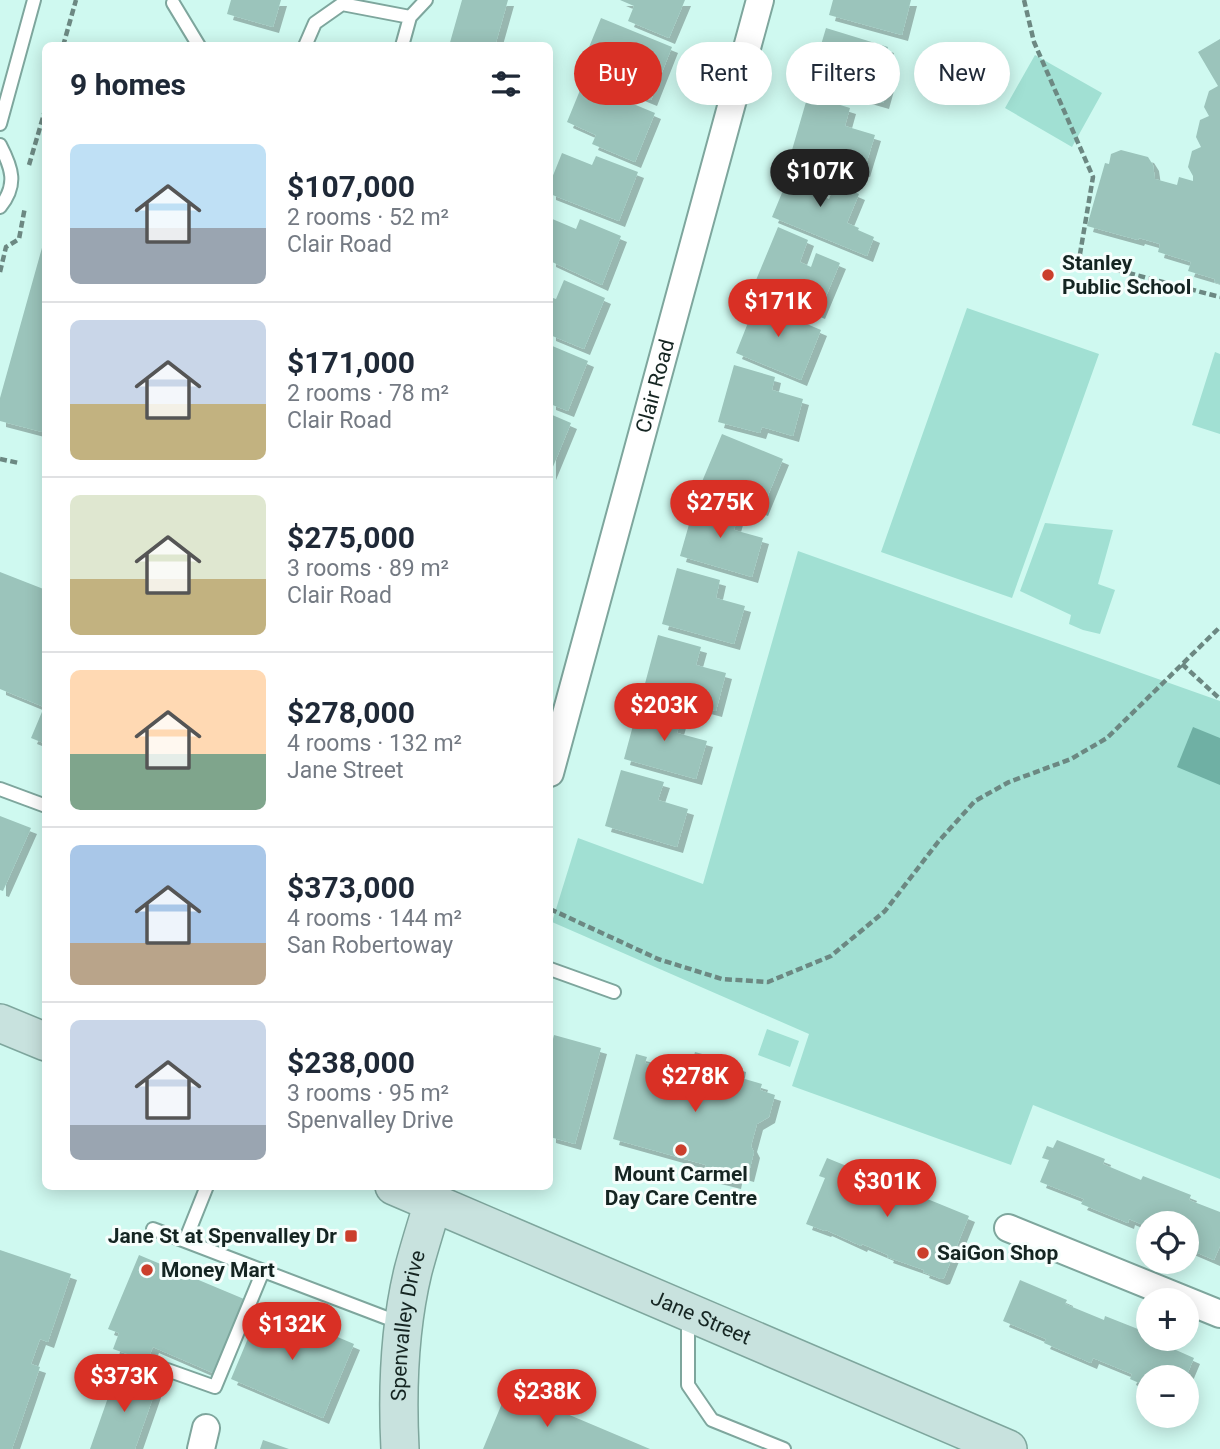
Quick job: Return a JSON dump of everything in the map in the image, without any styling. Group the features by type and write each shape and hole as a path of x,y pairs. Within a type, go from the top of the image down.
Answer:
{"main road":[{"path":"0,1023 42,1040"},
{"name":"Jane Street","path":"412,1190 435,1195 688,1313 1008,1449"},
{"name":"Spenvalley Drive","path":"400,1449 398,1409 403,1324 413,1270 435,1195"}],"street":[{"name":"Clair Road","path":"553,762 760,0"},
{"path":"1009,1228 1220,1314"}],"lane":[{"path":"0,124 34,0"},
{"path":"403,42 410,17 426,0"},
{"path":"173,3 197,42"},
{"path":"307,42 315,23 342,4 410,17"},
{"path":"0,145 7,157 12,179 7,198 0,207"},
{"path":"0,789 42,805"},
{"path":"553,970 614,992"},
{"path":"185,1241 205,1190"},
{"path":"153,1229 403,1324"},
{"path":"156,1366 215,1387 263,1271"},
{"path":"688,1313 688,1385 712,1420 785,1449"}],"path":[{"path":"64,42 76,0"},
{"path":"1024,0 1034,42 1093,177 1079,260 1220,297"},
{"path":"0,460 19,463"},
{"path":"553,910 657,959 722,979 768,982 831,956 885,911 938,842 975,801 1009,782 1071,759 1107,738 1220,627"},
{"path":"1182,664 1220,699"}],"shaded area":[{"path":"1035,55 1102,93 1072,147 1005,108 1010,105 1010,99"},
{"path":"967,308 1099,354 1012,598 881,552"},
{"path":"1215,352 1220,354 1220,434 1192,425"},
{"path":"1045,523 1113,530 1098,584 1115,590 1100,634 1069,624 1071,615 1020,591"},
{"path":"798,551 1220,701 1220,1179 1033,1105 1011,1165 792,1086 809,1034 553,922 578,838 703,884"},
{"path":"1193,727 1220,738 1220,785 1177,767"},
{"path":"767,1029 799,1041 790,1067 758,1055"}],"building":[{"path":"231,0 281,0 273,27 227,14"},
{"path":"462,0 508,0 496,42 450,42"},
{"path":"620,0 685,0 669,38 628,21 634,6"},
{"path":"833,0 911,0 902,35 829,15"},
{"path":"601,18 660,42 591,42"},
{"path":"826,28 872,42 822,42"},
{"path":"1220,39 1220,284 1214,282 1215,279 1188,271 1191,262 1158,252 1160,244 1087,226 1105,163 1109,164 1111,154 1121,150 1148,157 1153,165 1155,179 1177,185 1179,177 1193,181 1188,167 1192,151 1201,147 1196,137 1200,120 1209,116 1204,107 1209,91 1218,86 1198,52"},
{"path":"662,43 672,47 662,72"},
{"path":"574,105 636,105 655,113 635,162 592,144 596,135 567,122"},
{"path":"805,105 840,105 850,108 845,126 875,135 864,171 792,150"},
{"path":"562,153 592,165 596,156 638,172 619,221 553,195 553,176"},
{"path":"796,159 828,172 818,194 829,199 835,184 859,194 847,223 874,237 867,256 772,217"},
{"path":"553,219 576,229 580,219 621,236 602,285 553,262"},
{"path":"778,227 808,240 800,262 811,267 816,253 840,263 819,313 754,285"},
{"path":"42,248 42,432 0,421 0,398"},
{"path":"564,280 605,298 584,349 553,336 553,298 556,299"},
{"path":"759,295 789,307 786,315 821,330 801,380 736,353"},
{"path":"553,346 588,361 568,411 553,405"},
{"path":"734,365 775,377 772,390 803,399 793,436 762,427 760,433 718,422"},
{"path":"553,415 571,423 553,467"},
{"path":"722,434 783,459 762,510 701,484"},
{"path":"696,500 739,512 734,530 763,538 752,577 680,556"},
{"path":"677,568 720,580 716,598 745,606 734,644 662,624"},
{"path":"0,572 42,588 42,706 0,689"},
{"path":"658,635 701,647 696,665 726,673 716,711 643,691"},
{"path":"639,703 682,715 677,733 707,741 696,779 624,759"},
{"path":"42,712 42,742 31,738"},
{"path":"621,770 664,782 658,800 688,809 677,847 605,826"},
{"path":"0,816 31,828 3,891 0,890"},
{"path":"554,1035 601,1048 575,1144 553,1138"},
{"path":"695,1052 706,1055 704,1060 721,1065 722,1061 740,1066 738,1077 762,1084 760,1090 775,1095 769,1117 757,1124 751,1146 754,1152 748,1176 737,1173 735,1183 707,1176 706,1165 613,1139 636,1054 647,1057 645,1063 678,1072 680,1066 690,1069"},
{"path":"1057,1140 1105,1159 1103,1164 1141,1180 1143,1176 1191,1195 1189,1200 1220,1212 1220,1246 1214,1260 1199,1254 1199,1211 1136,1211 1136,1222 1129,1219 1128,1223 1081,1204 1084,1199 1040,1182 1049,1160 1042,1158 1047,1146 1053,1148"},
{"path":"827,1158 969,1216 944,1278 806,1224 825,1178 819,1176"},
{"path":"0,1250 71,1274 48,1342 40,1339 31,1364 40,1367 12,1449 0,1449"},
{"path":"139,1255 244,1299 213,1373 153,1347 147,1361 113,1349 119,1333 108,1329"},
{"path":"1020,1280 1067,1300 1065,1304 1104,1320 1105,1316 1136,1328 1136,1351 1178,1351 1194,1358 1191,1365 1136,1365 1136,1382 1130,1379 1132,1374 1093,1358 1091,1363 1044,1343 1046,1339 1003,1321"},
{"path":"262,1305 354,1344 323,1418 231,1379"},
{"path":"117,1372 157,1386 135,1449 90,1449"},
{"path":"508,1389 650,1449 483,1449"},
{"path":"263,1440 289,1449 260,1449"}],"place":[{"name":"Stanley Public School","path":"1048,275"},
{"name":"Mount Carmel Day Care Centre","path":"681,1150"},
{"name":"Jane St at Spenvalley Dr","path":"351,1236"},
{"name":"SaiGon Shop","path":"923,1253"},
{"name":"Money Mart","path":"147,1270"}]}
